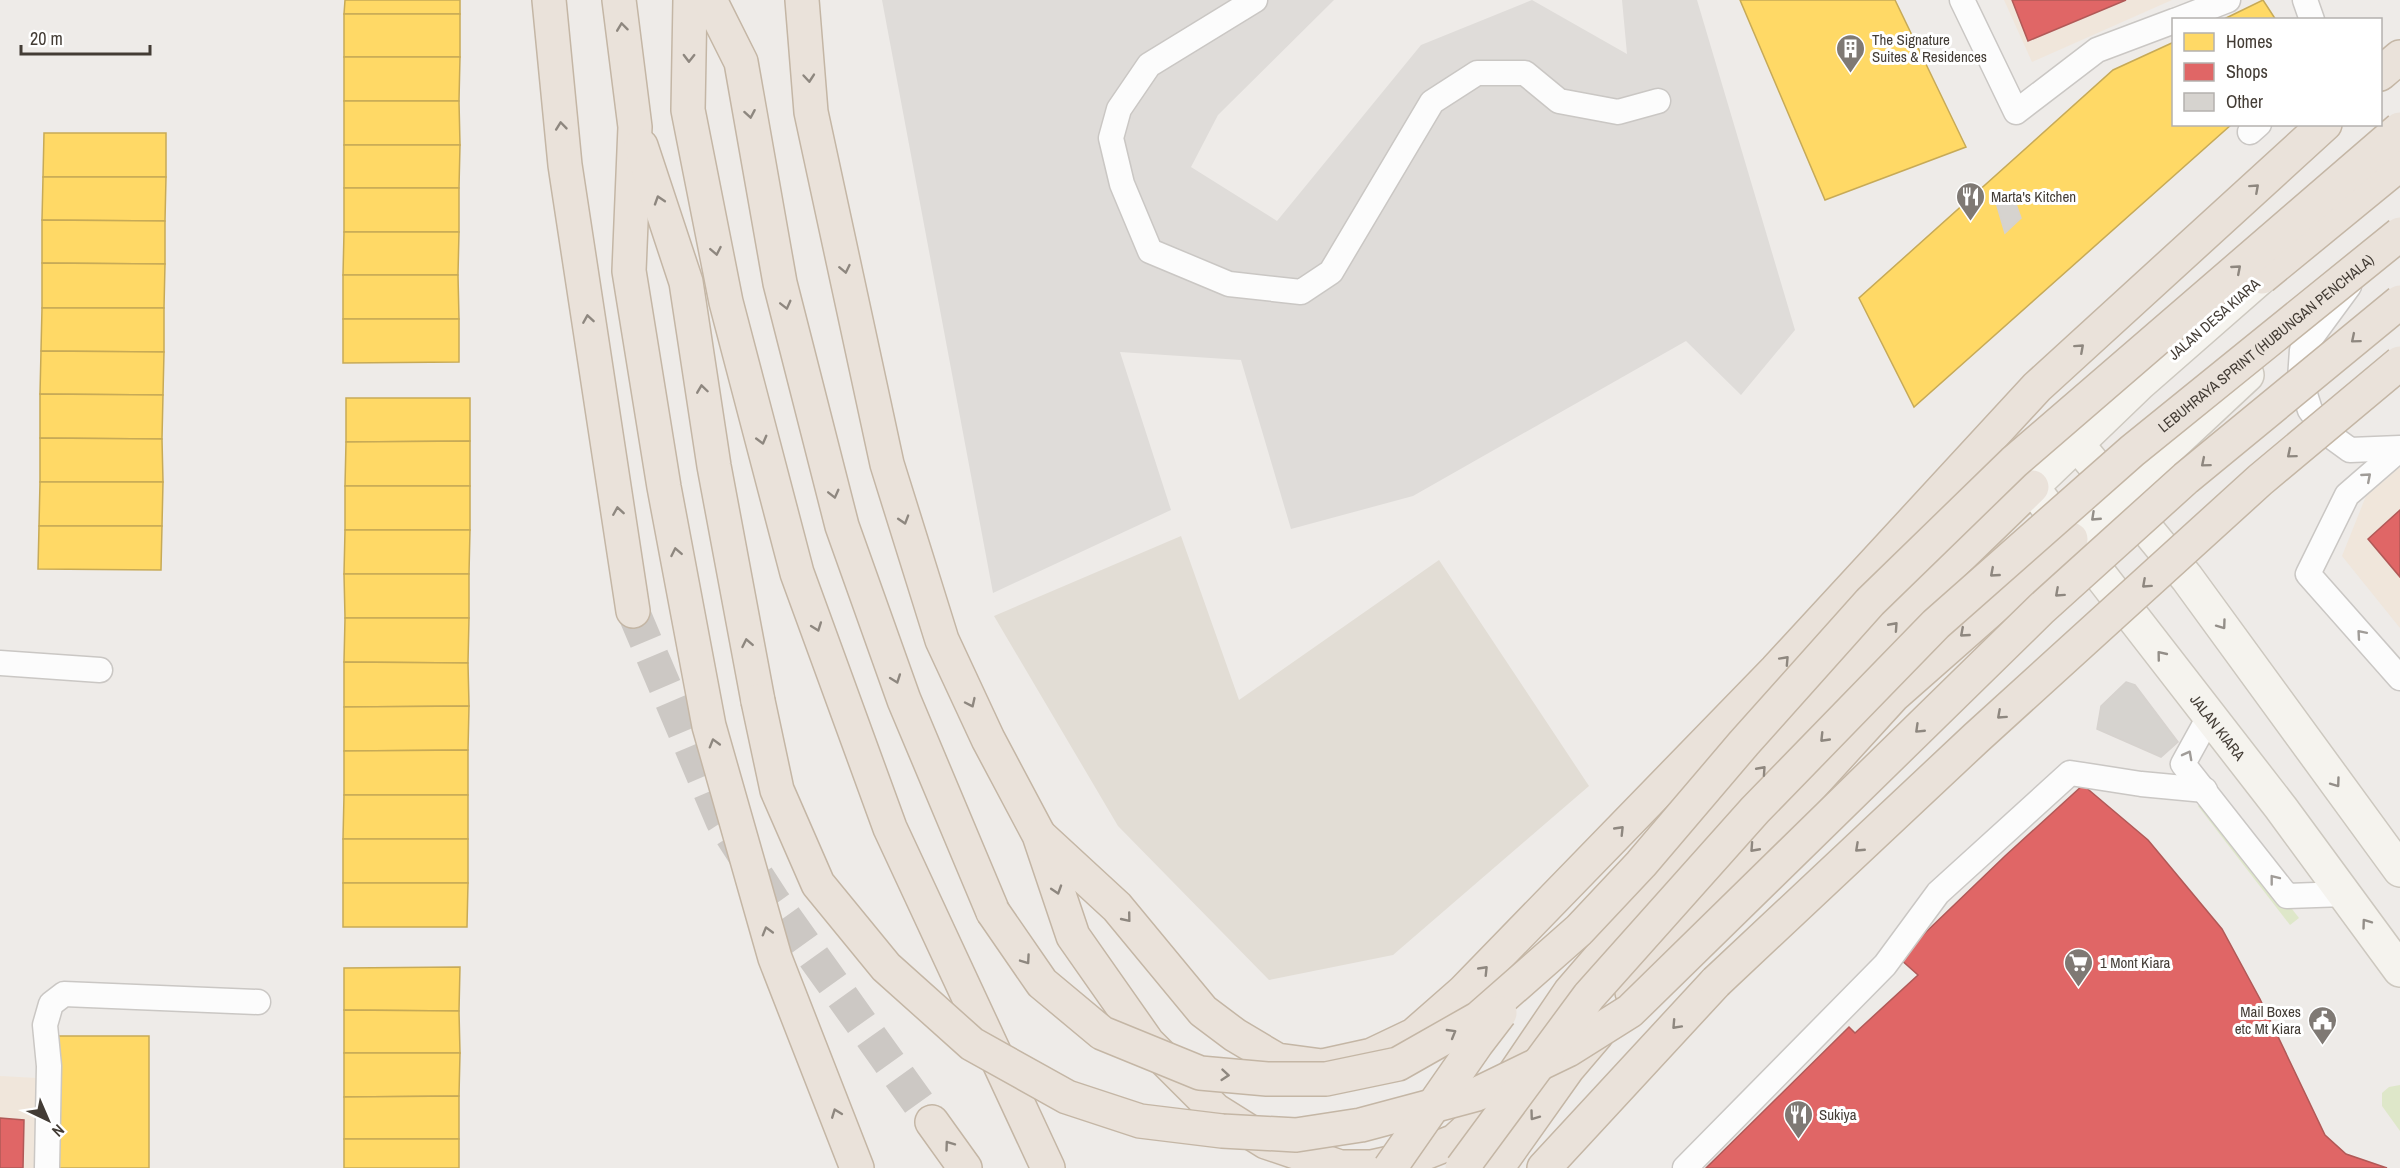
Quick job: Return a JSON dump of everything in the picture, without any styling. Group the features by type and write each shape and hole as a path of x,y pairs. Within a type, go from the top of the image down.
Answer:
{"highway":[{"path":"549,0 565,165 633,611"},
{"path":"619,0 634,127 629,271 664,487 709,726 775,958 857,1168"},
{"path":"690,0 688,110 726,302 797,573 890,828 1048,1168"},
{"path":"710,0 741,62 780,283 842,526 904,700 993,912 1042,983 1102,1033 1200,1073 1267,1079 1326,1079 1398,1064 1479,1018 1579,930 1641,864 1744,743 1870,602 2014,462 2400,129"},
{"path":"802,0 812,112 887,464 942,640 988,739 1039,835 1072,936 1148,1043 1215,1110 1266,1142 1340,1167 1371,1167 1412,1158 1455,1141 1492,1107 1570,992 1739,797 1935,581 2032,487"},
{"path":"2382,72 2400,57"},
{"path":"1039,835 1117,907 1203,1011 1235,1035 1277,1060 1322,1066 1372,1054 1414,1035 1463,992 1776,670 2037,387 2323,126"},
{"path":"634,127 686,282 714,466 777,790 818,884 886,967 972,1044 1067,1097 1140,1121 1222,1131 1296,1135 1361,1125 1477,1094 1568,1050 1630,1011 2041,609 2186,478 2400,302"},
{"path":"1390,1168 1477,1043 1616,866 1784,692 2083,424 2400,164"},
{"name":"LEBUHRAYA SPRINT (HUBUNGAN PENCHALA)","path":"1462,1168 1589,996 1755,810 1936,624 2132,451 2400,234"},
{"path":"1544,1168 1716,982 1976,738 2260,480 2400,363"},
{"path":"1497,1168 1568,1068 1777,822 1893,696 2071,539"},
{"path":"932,1122 965,1168"}],"main road":[{"name":"JALAN DESA KIARA","path":"2032,487 2139,384 2400,156"},
{"path":"2071,539 2400,234"},
{"path":"2077,444 2187,578 2398,865"},
{"name":"JALAN KIARA","path":"2032,487 2210,715 2400,970"}],"lane":[{"path":"1255,0 1149,65 1119,109 1111,138 1122,184 1150,251 1229,284 1301,292 1331,272 1432,102 1477,73 1525,73 1559,101 1618,112 1658,101"},
{"path":"1962,0 2016,112 2097,50 2172,21"},
{"path":"2180,18 2228,0"},
{"path":"2305,0 2311,18"},
{"path":"2361,270 2302,350 2300,379 2310,410 2328,434 2349,450 2400,448"},
{"path":"2400,448 2347,495 2308,574 2400,678"},
{"path":"0,663 100,670"},
{"path":"2210,715 2183,764 2287,896 2345,894"},
{"path":"1685,1168 1886,965 1938,893 2070,773 2141,784 2205,790"},
{"path":"47,1168 49,1066 45,1025 51,1004 64,994 258,1002"}],"shaded area":[{"path":"882,0 1334,0 1218,115 1191,167 1277,221 1421,45 1532,0 1627,54 1622,0 1697,0 1795,330 1741,395 1686,341 1413,496 1291,529 1241,360 1120,352 1171,510 993,593"},
{"path":"2004,0 2172,0 2032,62"},
{"path":"2400,467 2400,628 2342,556 2366,496"},
{"path":"1181,536 1239,700 1439,560 1589,786 1393,955 1269,980 1118,826 994,616"},
{"path":"0,1076 37,1078 35,1168 0,1168"}],"green space":[{"path":"2207,800 2299,918 2290,925 2198,806"},
{"path":"2400,1085 2400,1131 2382,1106 2382,1093 2389,1087"}],"building: Homes":[{"path":"345,0 460,0 460,14 344,14"},
{"name":"The Signature Suites & Residences","path":"1740,0 1895,0 1966,147 1825,200"},
{"path":"2263,0 2275,18 2226,18"},
{"path":"344,14 460,14 460,57 344,57"},
{"path":"2172,43 2172,126 2230,126 1914,407 1859,298 2113,70"},
{"path":"344,57 460,57 459,101 344,101"},
{"path":"344,101 459,101 460,145 344,145"},
{"path":"44,133 166,133 166,177 43,177"},
{"path":"344,145 460,145 459,188 344,188"},
{"path":"43,177 166,177 165,221 42,220"},
{"path":"344,188 459,188 459,232 344,232"},
{"path":"42,220 165,221 165,264 42,263"},
{"path":"344,232 459,232 458,275 343,275"},
{"path":"42,263 165,264 164,308 42,308"},
{"path":"343,275 458,275 459,319 343,319"},
{"path":"42,308 164,308 164,352 41,351"},
{"path":"343,319 459,319 459,362 343,363"},
{"path":"41,351 164,352 163,395 40,394"},
{"path":"40,394 163,395 162,439 40,438"},
{"path":"346,398 470,398 470,441 346,442"},
{"path":"40,438 162,439 163,482 40,482"},
{"path":"470,441 470,486 345,486 346,442"},
{"path":"40,482 163,482 162,526 39,526"},
{"path":"345,486 470,486 470,530 345,530"},
{"path":"39,526 162,526 161,570 38,569"},
{"path":"345,530 470,530 469,574 344,574"},
{"path":"344,574 469,574 469,618 345,618"},
{"path":"345,618 469,618 468,663 344,662"},
{"path":"344,662 468,663 469,706 344,707"},
{"path":"469,706 468,750 344,751 344,707"},
{"path":"468,750 468,795 344,795 344,751"},
{"path":"344,795 468,795 468,839 343,839"},
{"path":"343,839 468,839 468,883 343,883"},
{"path":"343,883 468,883 467,927 343,927"},
{"path":"460,967 459,1011 344,1010 344,968"},
{"path":"344,1010 459,1011 460,1053 344,1053"},
{"path":"57,1036 149,1036 149,1168 56,1168"},
{"path":"344,1053 460,1053 459,1096 344,1097"},
{"path":"459,1096 459,1139 344,1139 344,1097"},
{"path":"344,1139 459,1139 459,1168 344,1168"}],"building: Shops":[{"path":"2012,0 2126,0 2028,41"},
{"path":"2400,510 2400,577 2368,539"},
{"name":"1 Mont Kiara","path":"2083,785 2148,840 2222,929 2260,999 2325,1135 2346,1154 2387,1168 1706,1168 1849,1027 1855,1033 1918,975 1899,958"},
{"path":"0,1118 24,1120 23,1168 0,1168"}],"building: Other":[{"path":"2012,193 2021,218 2005,233 1995,199"},
{"path":"2126,682 2135,685 2178,742 2161,757 2097,729 2101,706"}],"tunnel":[{"path":"633,611 722,821 773,900 932,1122"}],"place":[{"name":"The Signature Suites & Residences","path":"1851,74"},
{"name":"Marta's Kitchen","path":"1970,222"},
{"name":"1 Mont Kiara","path":"2079,988"},
{"name":"Mail Boxes etc Mt Kiara","path":"2322,1046"},
{"name":"Sukiya","path":"1798,1140"}]}
